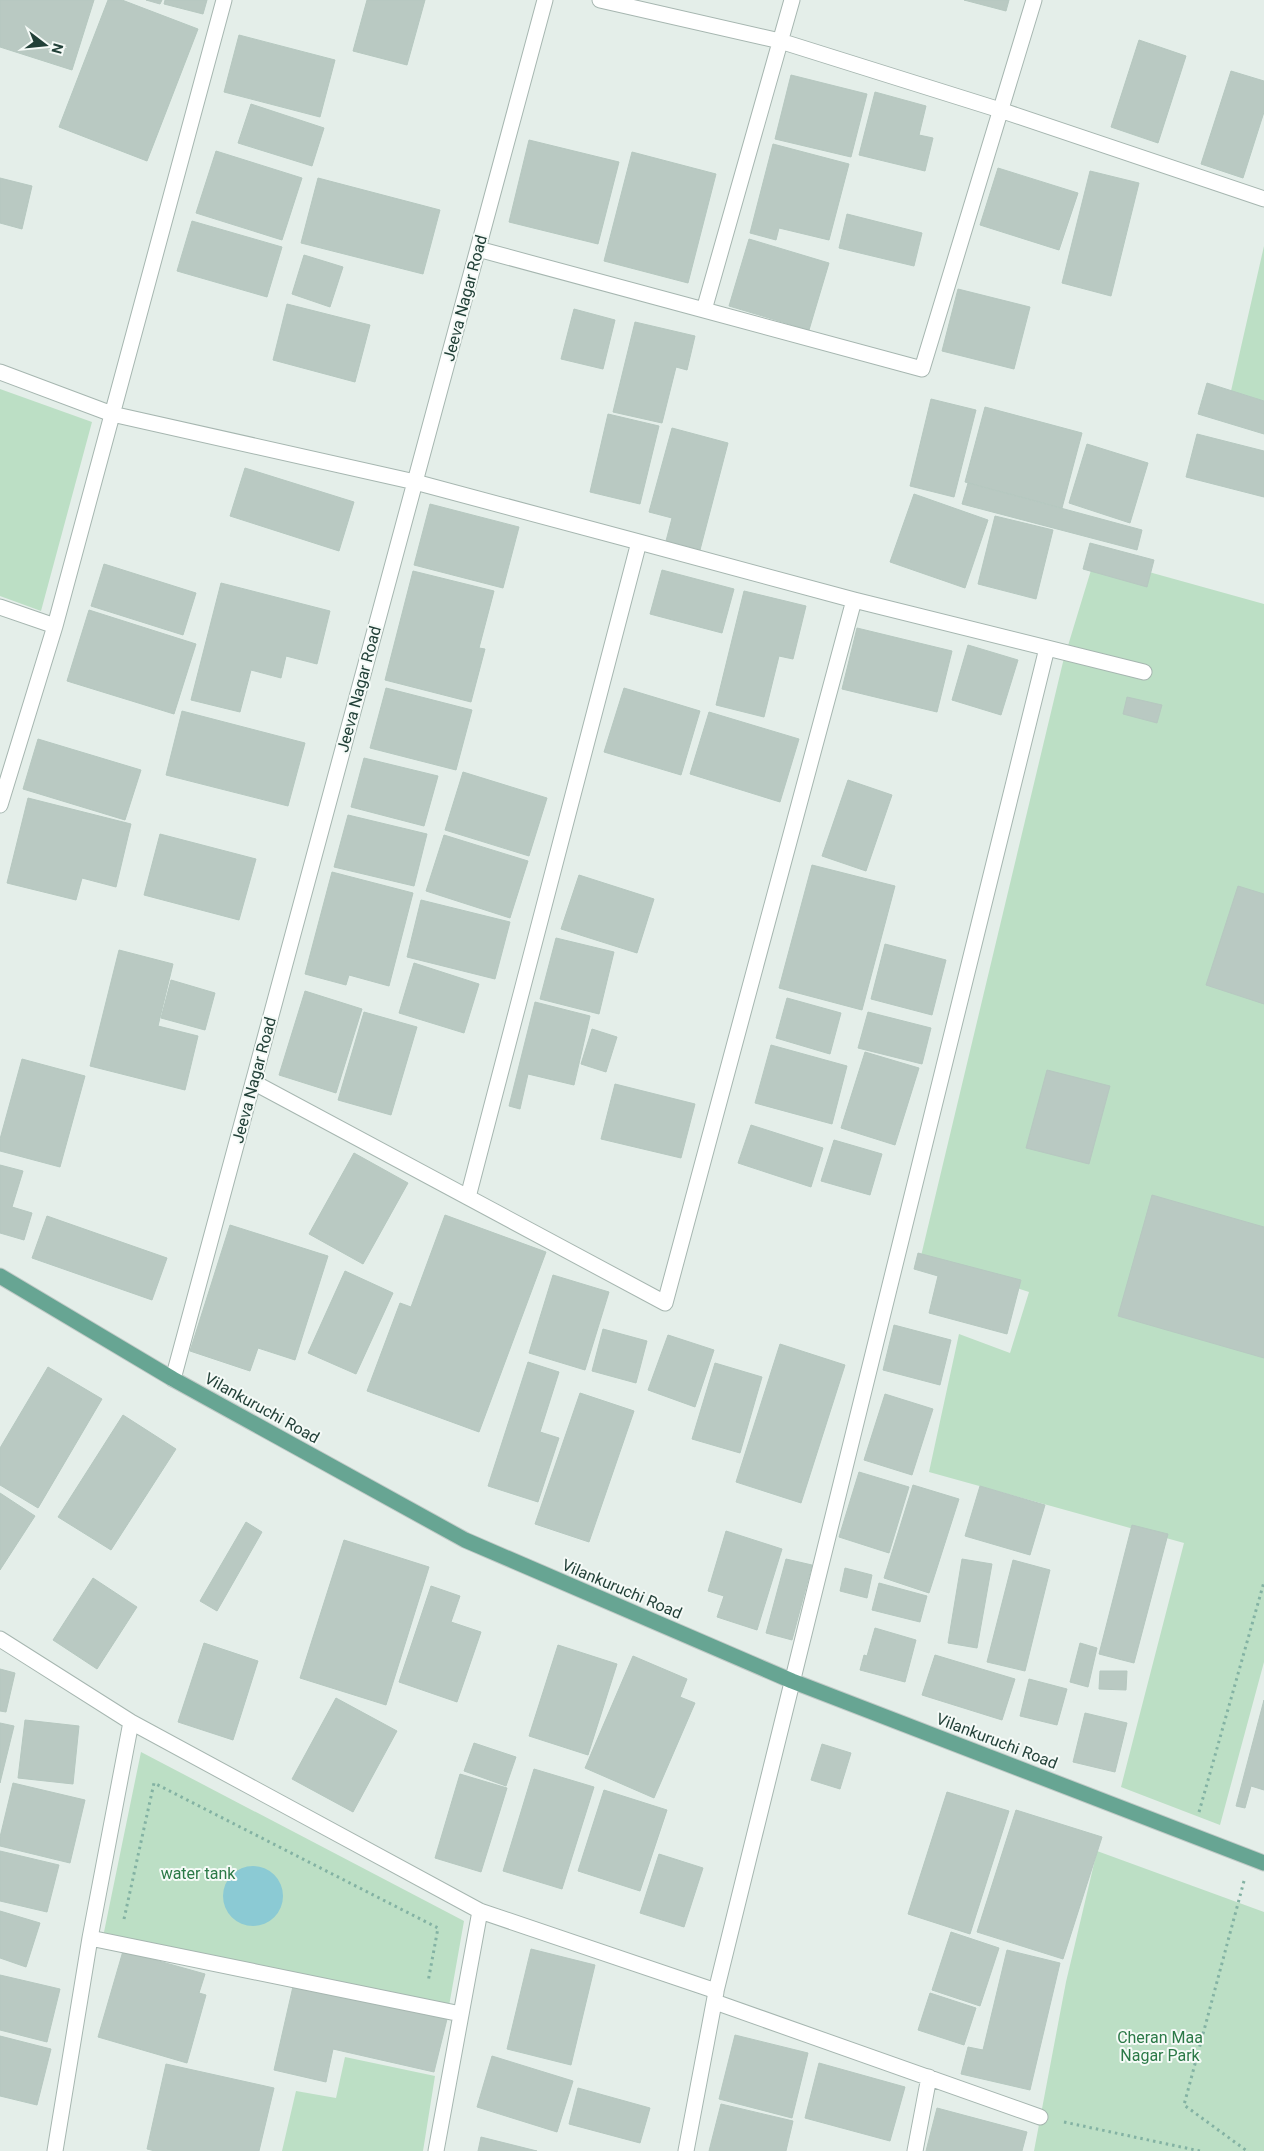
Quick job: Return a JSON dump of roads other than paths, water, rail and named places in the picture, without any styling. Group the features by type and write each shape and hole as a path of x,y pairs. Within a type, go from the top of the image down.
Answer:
{"main road":[{"name":"Vilankuruchi Road","path":"0,1276 173,1379 465,1540 792,1681 1257,1860"}],"street":[{"path":"0,806 55,626 224,0"},
{"name":"Jeeva Nagar Road","path":"173,1379 545,0"},
{"path":"600,0 780,40 1000,110 1264,199"},
{"path":"704,310 792,0"},
{"path":"478,249 922,369 1034,0"},
{"path":"0,372 112,414 415,482 854,600 1144,672"},
{"path":"468,1197 639,542"},
{"path":"253,1082 665,1303 854,600"},
{"path":"0,607 55,626"},
{"path":"686,2151 716,1996 792,1681 1048,648"},
{"path":"0,1638 131,1722 480,1911 716,1996 929,2078 1040,2117"},
{"path":"55,2151 90,1938 131,1722"},
{"path":"436,2151 480,1911"},
{"path":"90,1938 461,2014"},
{"path":"915,2151 929,2078"}],"water":[{"path":"253,1866 270,1871 278,1879 283,1896 278,1913 270,1921 253,1926 236,1921 228,1913 223,1896 228,1879 236,1871"}],"park label":[{"name":"water tank","path":"198,1873"},
{"name":"Cheran Maa Nagar Park","path":"1160,2046"}]}
